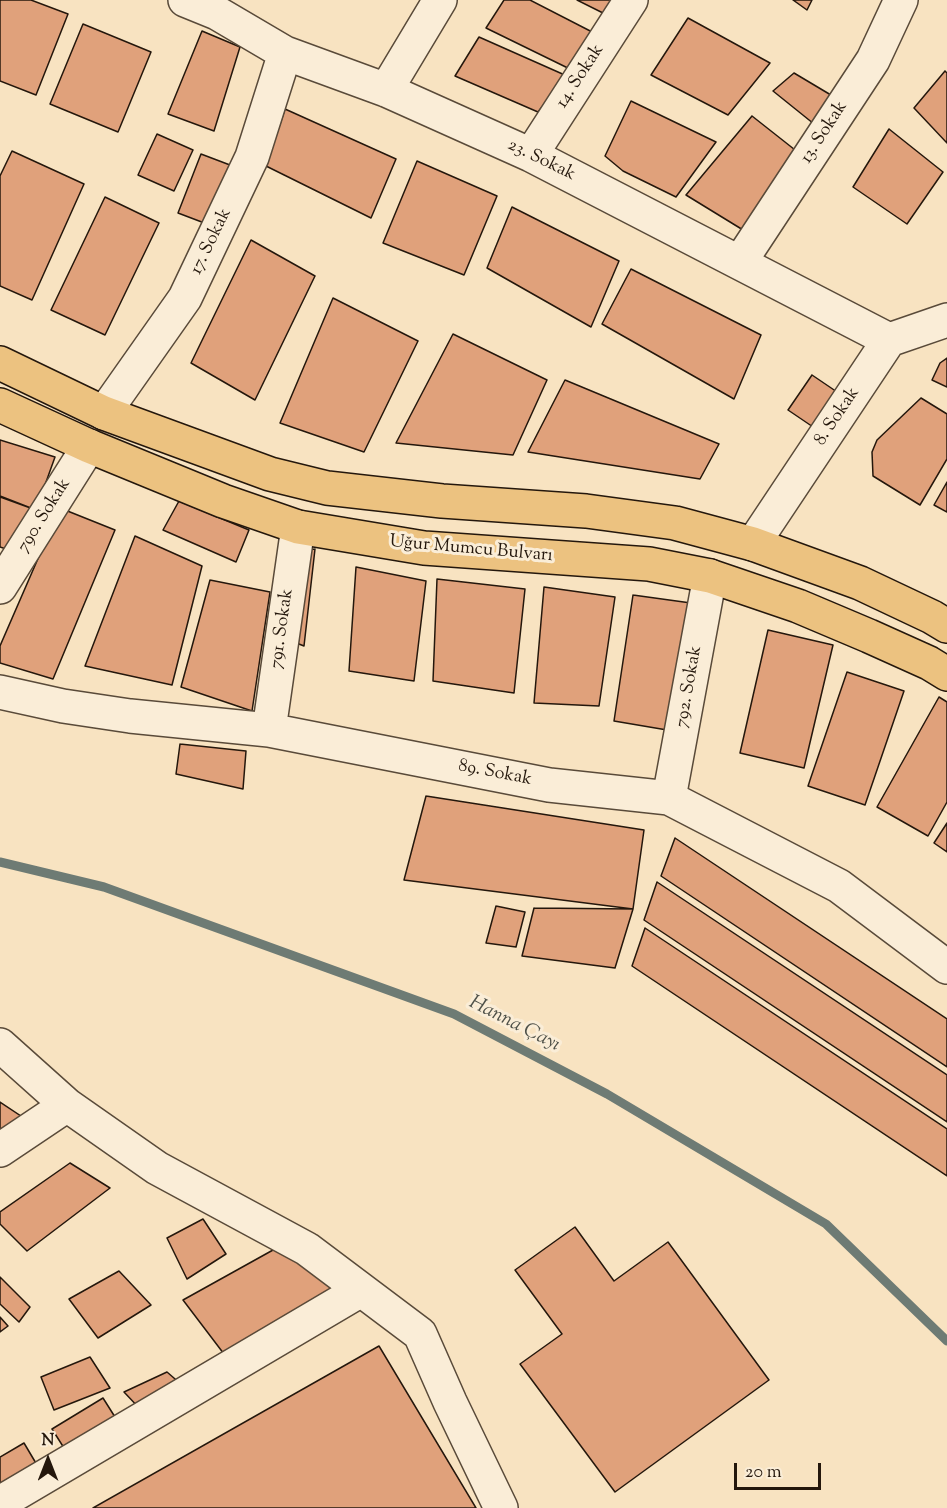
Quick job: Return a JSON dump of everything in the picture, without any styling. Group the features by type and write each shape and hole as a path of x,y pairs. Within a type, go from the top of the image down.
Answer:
{"main road":[{"path":"0,363 104,413 270,474 327,488 442,501 586,511 675,524 753,544 860,583 947,626"},
{"name":"Uğur Mumcu Bulvarı","path":"0,405 89,446 223,501 298,527 424,548 649,564 710,576 798,606 879,640 947,674"},
{"path":"89,446 104,413"}],"street":[{"name":"23. Sokak","path":"185,0 221,7 285,53 386,90 531,155 889,340"},
{"path":"386,90 440,0"},
{"name":"14. Sokak","path":"531,155 631,0"},
{"name":"13. Sokak","path":"740,262 873,60 901,0"},
{"name":"17. Sokak","path":"104,413 185,298 252,156 285,53"},
{"path":"889,340 947,320"},
{"name":"8. Sokak","path":"753,544 889,340"},
{"name":"790. Sokak","path":"0,587 89,446"},
{"name":"791. Sokak","path":"269,730 298,527"},
{"name":"792. Sokak","path":"669,798 710,576"},
{"name":"89. Sokak","path":"0,692 63,706 130,716 269,730 549,785 669,798 839,886 947,967"},
{"path":"0,1045 67,1105 157,1168 308,1249 420,1334 501,1508"},
{"path":"0,1150 67,1105"},
{"path":"0,1503 361,1290"}],"building":[{"path":"0,0 31,0 68,14 36,95 0,81"},
{"path":"504,0 530,0 598,35 576,72 486,28"},
{"path":"577,0 619,0 609,16"},
{"path":"793,0 812,0 807,10"},
{"path":"688,18 770,63 728,115 651,75"},
{"path":"83,24 151,52 118,132 50,104"},
{"path":"202,31 240,47 214,131 168,114"},
{"path":"479,37 567,76 538,112 455,76"},
{"path":"945,71 947,73 947,143 914,108"},
{"path":"794,73 841,101 819,128 773,91"},
{"path":"631,101 716,142 676,197 623,171 605,156"},
{"path":"285,109 396,159 371,218 266,166"},
{"path":"752,116 804,157 748,233 686,195"},
{"path":"889,129 943,172 907,224 853,187"},
{"path":"157,134 193,150 174,191 138,175"},
{"path":"12,151 84,184 32,300 0,286 0,176"},
{"path":"201,154 230,165 207,224 178,213"},
{"path":"417,161 497,196 464,275 383,243"},
{"path":"105,197 159,223 105,335 51,310"},
{"path":"512,207 619,261 591,327 487,268"},
{"path":"251,240 315,276 255,400 191,363"},
{"path":"631,269 761,335 734,399 602,324"},
{"path":"333,298 418,341 364,452 280,423"},
{"path":"453,334 547,380 513,455 396,443"},
{"path":"947,358 947,387 932,380 940,363"},
{"path":"812,375 843,396 819,431 788,410"},
{"path":"565,380 719,444 700,479 528,452"},
{"path":"921,398 947,414 947,459 920,505 873,476 872,452 877,440"},
{"path":"0,440 55,457 36,510 0,496"},
{"path":"947,482 947,512 934,505"},
{"path":"0,497 36,510 21,554 0,547"},
{"path":"179,501 249,530 236,562 163,530"},
{"path":"60,508 115,530 53,679 0,663 0,646"},
{"path":"135,536 202,566 172,685 85,666"},
{"path":"315,549 304,646 271,633 286,550"},
{"path":"356,567 426,581 414,681 349,671"},
{"path":"437,579 525,589 514,693 433,681"},
{"path":"210,580 270,592 252,711 181,687"},
{"path":"544,587 615,597 599,706 534,703"},
{"path":"633,595 691,603 673,731 614,721"},
{"path":"768,630 833,645 804,768 740,753"},
{"path":"847,672 904,691 865,805 808,786"},
{"path":"939,697 947,702 947,802 928,836 877,807"},
{"path":"180,744 246,751 243,789 176,774"},
{"path":"426,796 644,830 633,909 404,880"},
{"path":"947,823 947,852 934,843"},
{"path":"675,838 947,1019 947,1067 661,876"},
{"path":"657,882 947,1075 947,1122 644,920"},
{"path":"496,906 525,912 516,947 486,943"},
{"path":"534,908 633,909 615,968 522,956"},
{"path":"645,928 947,1129 947,1176 632,966"},
{"path":"0,1102 36,1126 0,1150"},
{"path":"70,1163 110,1188 27,1251 0,1224 0,1212"},
{"path":"203,1219 226,1254 187,1279 167,1238"},
{"path":"575,1227 614,1281 668,1242 769,1380 615,1492 520,1364 562,1334 515,1270"},
{"path":"282,1245 347,1289 224,1354 183,1300"},
{"path":"119,1271 151,1305 98,1338 69,1299"},
{"path":"0,1277 30,1307 19,1322 0,1304"},
{"path":"0,1317 8,1326 0,1332"},
{"path":"379,1346 476,1508 93,1508"},
{"path":"90,1357 110,1388 54,1410 41,1377"},
{"path":"167,1372 182,1385 141,1410 124,1392"},
{"path":"103,1398 115,1417 64,1448 52,1429"},
{"path":"24,1443 40,1470 0,1494 0,1457"}],"waterway":[{"name":"Hanna Çayı","path":"0,862 104,887 454,1014 607,1094 826,1224 947,1341"}]}
